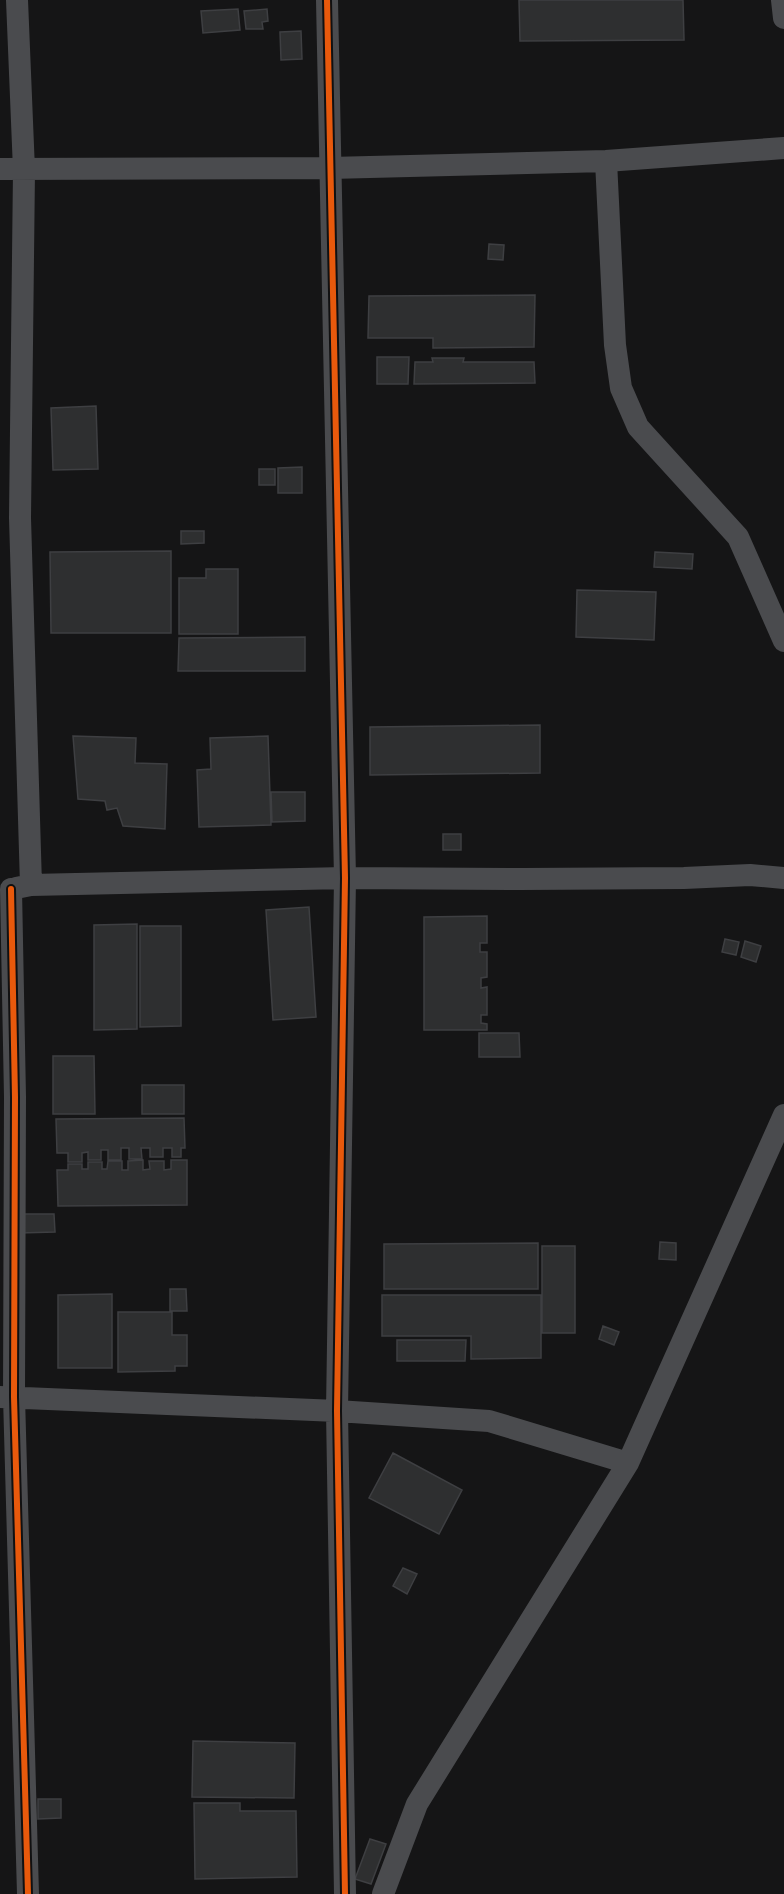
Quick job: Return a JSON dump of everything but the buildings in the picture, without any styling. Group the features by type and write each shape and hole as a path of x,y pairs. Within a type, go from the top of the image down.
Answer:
{"street":[{"path":"17,0 24,170 10,518 14,888 8,1097 7,1397 28,1894"},
{"path":"327,0 345,878 337,1411 345,1894"},
{"path":"782,0 784,18"},
{"path":"0,169 330,168 606,161 784,148"},
{"path":"606,161 615,345 621,388 638,427 738,537 784,641"},
{"path":"14,888 345,878 684,878 750,875 784,878"},
{"path":"383,1894 417,1804 628,1463 784,1115"},
{"path":"7,1397 337,1411 489,1421 628,1463"}],"cycle path":[{"path":"327,0 345,878 337,1411 345,1894"},
{"path":"11,889 15,1097 14,1397 28,1894"}]}
